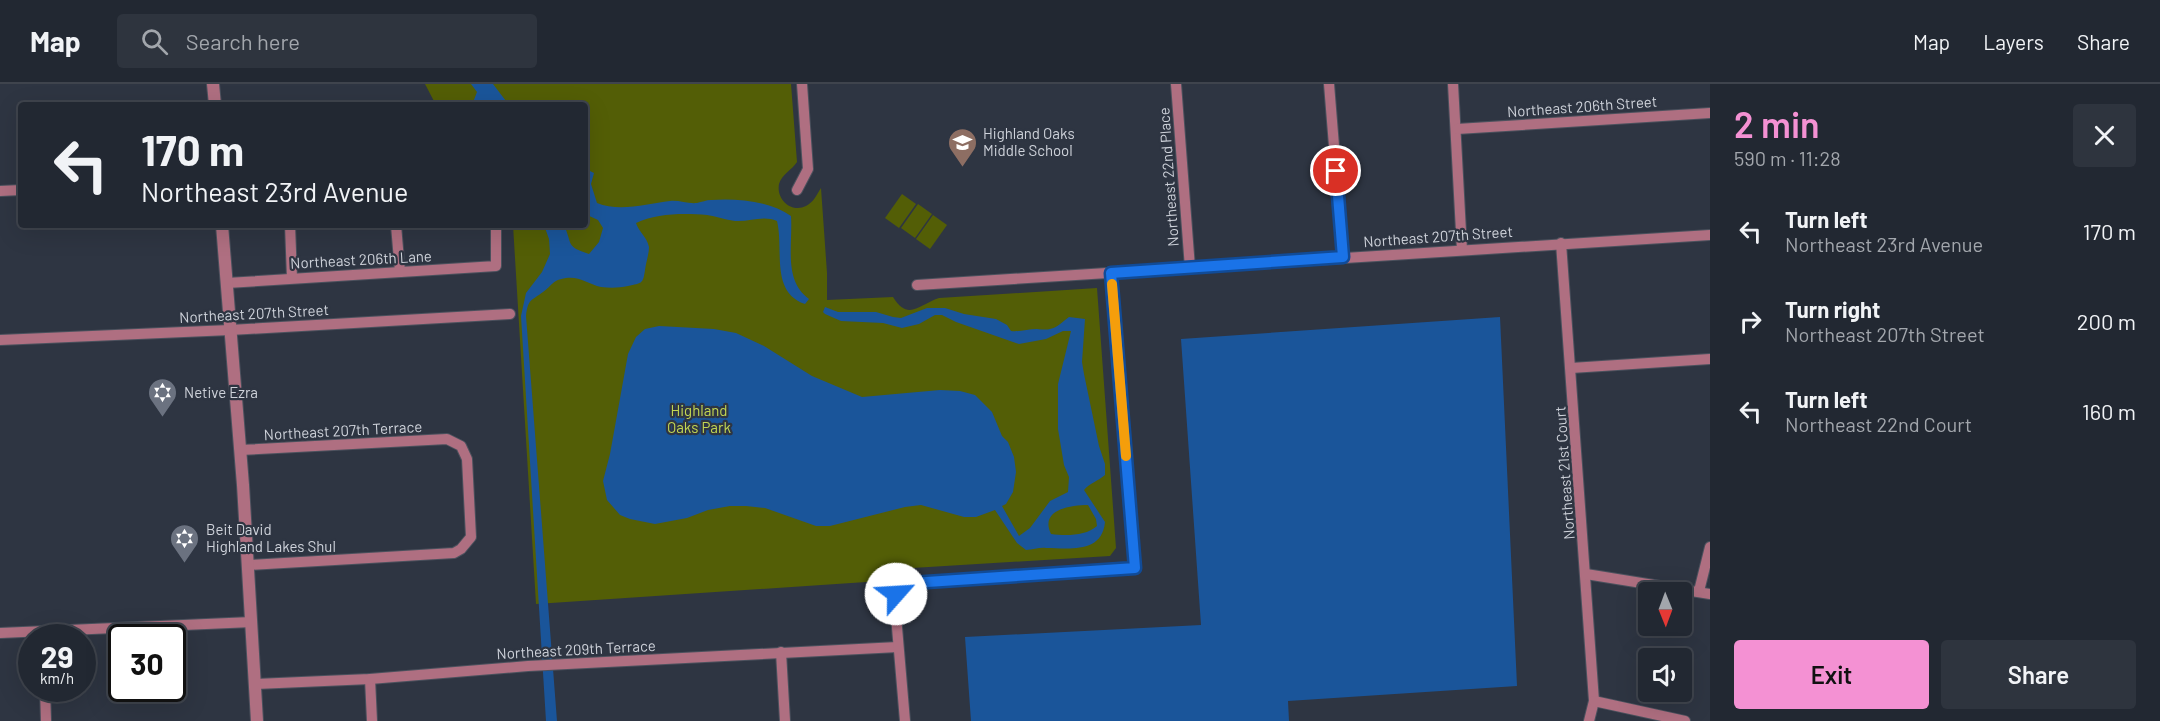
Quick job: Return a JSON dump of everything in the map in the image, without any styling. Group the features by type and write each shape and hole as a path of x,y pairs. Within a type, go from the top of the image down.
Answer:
{"street":[{"path":"213,84 215,102"},
{"path":"797,190 808,169 802,84"},
{"name":"Northeast 22nd Place","path":"1176,84 1190,268"},
{"path":"1329,84 1343,257"},
{"path":"1453,84 1462,250"},
{"name":"Northeast 206th Street","path":"1457,129 1710,113"},
{"path":"0,191 18,190"},
{"path":"222,228 240,450 257,721"},
{"path":"290,228 292,278"},
{"path":"396,228 400,272"},
{"name":"Northeast 206th Lane","path":"227,283 496,266 496,228"},
{"name":"Northeast 207th Street","path":"917,285 1710,235"},
{"name":"Northeast 21st Court","path":"1561,243 1594,701 1589,721"},
{"path":"904,721 895,604 896,594 902,586 934,581 1135,568 1111,273"},
{"name":"Northeast 207th Street","path":"0,340 510,314"},
{"path":"1571,368 1710,359"},
{"name":"Northeast 207th Terrace","path":"240,450 447,439 461,446 467,459 471,537 461,549 454,553 248,565"},
{"path":"1586,574 1705,593 1710,547"},
{"path":"96,631 252,622"},
{"path":"0,633 18,633"},
{"name":"Northeast 209th Terrace","path":"256,684 370,679 554,664 898,647"},
{"path":"781,652 785,721"},
{"path":"370,679 372,721"},
{"path":"1594,701 1685,721"},
{"path":"45,702 46,721"}],"green space":[{"name":"Highland Oaks Park","path":"425,84 791,84 797,162 782,177 779,190 786,204 801,208 815,198 821,188 827,300 893,297 904,309 909,310 939,298 1097,288 1116,548 1110,556 880,570 881,581 536,604 513,228 588,228 588,102 434,102"},
{"path":"902,194 916,204 899,228 885,218"},
{"path":"918,204 932,214 915,238 901,228"},
{"path":"933,215 947,225 930,249 916,239"}],"water":[{"path":"471,84 493,84 507,102 473,102 477,92"},
{"path":"588,170 594,173 591,184 597,203 606,206 624,207 670,201 697,203 709,200 731,200 773,207 791,216 792,272 801,291 809,299 805,304 794,298 787,290 780,269 777,221 762,219 735,221 707,215 680,214 652,217 636,223 649,247 643,278 639,283 621,287 604,287 580,279 566,278 555,281 529,303 526,316 557,721 546,721 521,316 526,293 542,272 550,254 549,239 545,228 565,228 573,247 589,254 599,242 603,228 598,220 588,215"},
{"path":"825,307 838,312 876,312 901,318 927,308 945,308 964,314 996,319 1007,325 1011,331 1047,330 1069,317 1085,319 1082,362 1099,446 1105,464 1105,475 1084,490 1105,522 1098,540 1083,547 1026,550 1017,543 995,510 976,517 964,517 921,505 830,526 816,526 765,508 746,506 708,510 687,518 655,524 620,515 607,500 603,481 628,354 636,337 645,329 659,326 714,329 736,333 764,346 812,376 862,397 940,390 960,391 975,395 992,412 1014,457 1016,472 1013,492 1006,504 1002,506 1019,536 1030,528 1050,501 1068,492 1069,477 1064,465 1058,429 1058,384 1071,331 1063,331 1046,339 1019,344 942,315 935,315 919,324 902,328 883,323 841,321 823,312","holes":["1088,505 1096,519 1097,526 1076,535 1051,534 1048,526 1053,514 1074,506"]},
{"path":"1500,317 1517,686 1288,701 1289,721 971,721 965,637 1201,625 1181,339"}],"slow traffic":[{"path":"1112,284 1126,456"}],"place":[{"name":"Highland Oaks Middle School","path":"962,168"},
{"name":"Netive Ezra","path":"163,418"},
{"name":"Beit David Highland Lakes Shul","path":"185,564"}],"route":[{"path":"896,594 902,586 912,583 1135,568 1111,273 1343,257 1336,171"}]}
